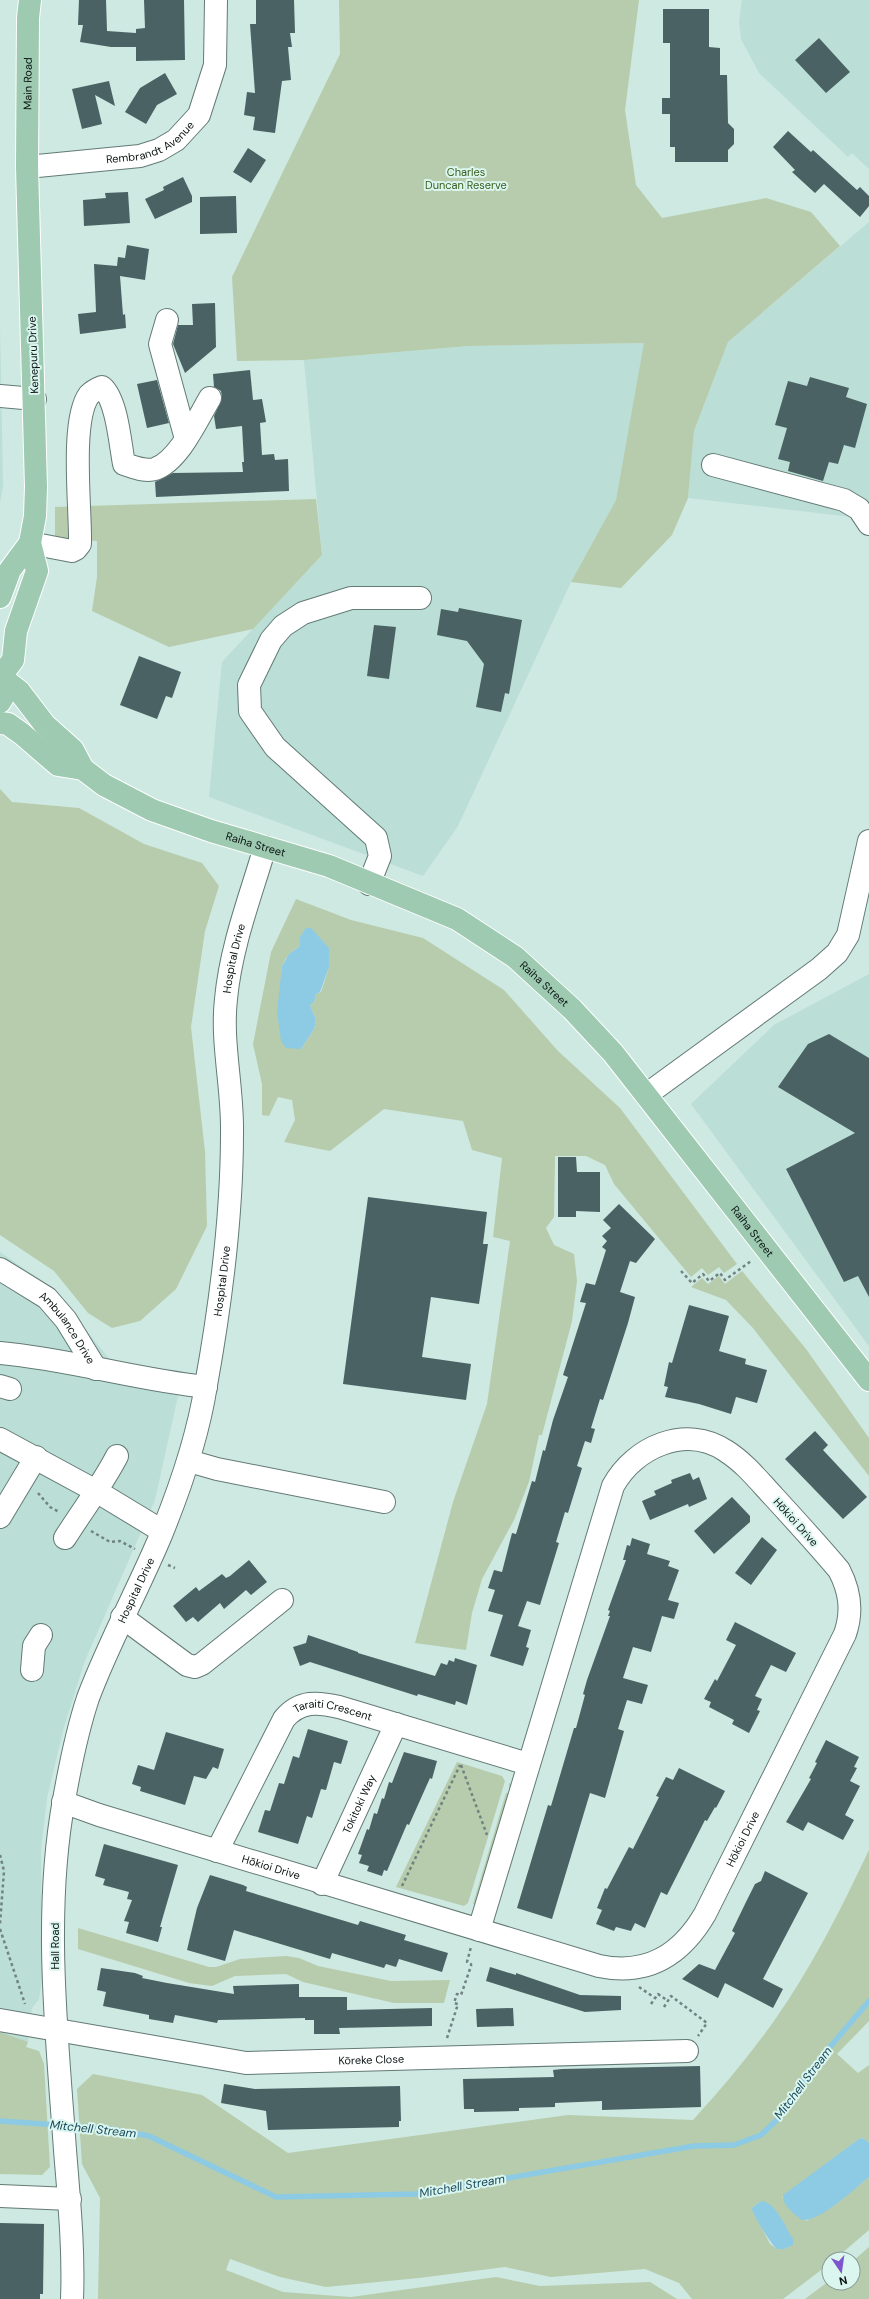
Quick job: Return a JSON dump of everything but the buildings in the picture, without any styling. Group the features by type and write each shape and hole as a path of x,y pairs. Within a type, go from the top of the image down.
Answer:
{"main road":[{"name":"Main Road","path":"27,168 28,18 30,0"},
{"name":"Kenepuru Drive","path":"0,702 6,690 3,674 13,660 16,631 36,571 30,542 35,516 35,399 27,168"},
{"name":"Kenepuru Drive","path":"0,597 10,570 30,542"},
{"name":"Raiha Street","path":"3,674 19,691 45,725 73,750 83,770"},
{"name":"Raiha Street","path":"0,723 8,724 22,734 58,765 83,770 104,785 152,810 211,831 329,866 369,884 457,919 515,958 572,1009 613,1053 869,1380"}],"street":[{"name":"Rembrandt Avenue","path":"27,168 140,156 160,150 176,140 199,114 215,65 216,0"},
{"path":"167,320 160,344 186,439"},
{"path":"30,542 72,550 76,550 80,544 77,470 82,419 88,397 94,390 102,387 108,392 115,417 124,464 140,469 155,468 168,460 186,439 210,398"},
{"path":"0,396 35,399"},
{"path":"713,465 844,500 859,510 869,524"},
{"path":"369,884 380,856 376,838 275,747 250,711 249,685 271,640 283,626 303,613 351,598 420,598"},
{"path":"646,1095 837,953 848,935 869,841"},
{"name":"Hospital Drive","path":"89,1696 122,1617 151,1557 189,1461 206,1387 230,1207 232,1116 225,1025 226,1002 233,951 265,847"},
{"name":"Ambulance Drive","path":"0,1269 47,1298 66,1320 96,1369 206,1387"},
{"path":"0,1353 57,1360 96,1369"},
{"path":"0,1439 96,1491 162,1531"},
{"name":"Hōkioi Drive","path":"63,1802 99,1815 322,1884 475,1940 599,1966 627,1969 655,1962 672,1953 690,1937 705,1914 845,1634 850,1610 849,1591 839,1570 742,1462 726,1450 710,1443 696,1440 670,1441 640,1454 619,1475 609,1498 475,1940"},
{"path":"65,1538 104,1481 117,1456"},
{"path":"4,1518 20,1483 36,1458"},
{"path":"189,1461 216,1469 384,1502"},
{"path":"122,1617 183,1662 195,1667 202,1664 282,1600"},
{"path":"32,1670 34,1646 41,1634"},
{"name":"Hall Road","path":"72,2299 70,2199 61,2090 55,1976 54,1901 57,1854 63,1802 77,1736 89,1696"},
{"name":"Taraiti Crescent","path":"217,1851 280,1727 292,1710 307,1704 320,1703 396,1724 528,1764"},
{"name":"Tokitoki Way","path":"322,1884 396,1724"},
{"name":"Kōreke Close","path":"0,2020 231,2061 257,2063 687,2051"},
{"path":"0,2196 70,2199"}],"path":[{"path":"681,1271 692,1283 703,1274 709,1281 720,1273 726,1280 735,1274"},
{"path":"20,1483 41,1494 50,1507 63,1514"},
{"path":"87,1528 110,1542 120,1540 175,1568"},
{"path":"400,1890 461,1762 489,1841"},
{"path":"0,1855 4,1870 0,1924"},
{"path":"0,1929 27,2011"},
{"path":"446,2043 458,2004 454,2003 457,1994 461,1995 471,1966 471,1964 467,1962 475,1940"},
{"path":"642,1990 655,1998"},
{"path":"651,2004 658,1994 668,2000"},
{"path":"664,2007 671,1996 707,2023 687,2051"}],"shaded area":[{"path":"742,0 869,0 869,169 852,153 848,157 759,73 741,39 739,22"},
{"path":"869,222 869,519 688,498 694,431 728,342"},
{"path":"0,326 3,486 0,503"},
{"path":"645,343 616,500 571,582 458,826 423,876 209,797 222,662 322,555 304,360 468,346"},
{"path":"869,974 869,1346 691,1104 774,1025"},
{"path":"0,1252 51,1287 111,1361 183,1373 155,1500 84,1663 64,1727 47,1798 41,1849 42,1979 39,1999 32,2008 28,2042 0,2032"}],"green space":[{"name":"Charles Duncan Reserve","path":"339,0 639,0 625,110 636,185 662,218 766,198 811,212 840,246 728,342 694,431 688,498 672,535 621,588 571,582 616,500 644,343 468,346 304,360 237,361 232,277 340,54"},
{"path":"316,499 322,555 253,629 169,647 92,611 97,577 97,541 55,538 55,507"},
{"path":"0,789 12,802 79,808 144,844 202,863 219,886 205,931 191,1027 205,1152 207,1226 176,1289 140,1321 112,1328 88,1313 54,1271 0,1235"},
{"path":"296,899 351,920 423,938 504,990 558,1051 620,1108 737,1264 724,1273 719,1267 708,1275 702,1268 691,1277 614,1184 605,1165 586,1156 555,1156 554,1217 546,1228 554,1245 574,1254 577,1281 572,1321 542,1435 539,1435 529,1482 514,1520 482,1579 472,1613 466,1650 415,1643 453,1502 487,1404 510,1241 493,1237 502,1158 472,1150 463,1121 384,1109 330,1151 284,1142 295,1120 292,1100 278,1097 269,1116 262,1115 262,1084 253,1044 271,952","holes":["300,937 329,948 329,967 321,992 316,994 314,1002 310,1005 316,1020 314,1029 301,1049 284,997 281,976 282,967 289,955 300,946"]},
{"path":"742,1271 806,1349 869,1438 869,1476 752,1327 726,1300 691,1287 702,1278 708,1284 719,1276 725,1284"},
{"path":"457,1762 502,1776 505,1781 468,1903 464,1906 396,1887"},
{"path":"509,1783 514,1785 477,1906 473,1904 506,1793 509,1793"},
{"path":"869,1850 869,2021 837,2054 858,2073 869,2065 869,2143 863,2138 859,2139 782,2197 806,2221 832,2207 869,2177 869,2230 844,2251 821,2251 821,2270 783,2299 692,2299 679,2283 645,2269 551,2277 505,2267 419,2278 326,2287 280,2277 230,2259 226,2270 283,2292 351,2297 496,2277 540,2286 650,2282 677,2299 98,2299 100,2198 82,2164 77,2089 93,2074 202,2095 288,2153 568,2115 693,2120 725,2084 765,2034 801,1980 837,1915","holes":["761,2201 788,2248 777,2249 770,2244 752,2208"]},
{"path":"78,1928 209,1967 216,1967 240,1959 286,1956 299,1958 318,1966 391,1981 450,1980 444,2003 394,2003 303,1982 286,1974 235,1976 212,1986 189,1983 78,1949"},
{"path":"0,2032 28,2042 26,2047 39,2051 44,2064 50,2167 42,2175 0,2174"},
{"path":"869,2247 869,2299 805,2299 821,2287 821,2291 861,2291 861,2254"}],"water":[{"path":"306,928 311,928 329,948 329,967 320,992 316,994 314,1002 310,1005 316,1020 314,1029 301,1049 286,1048 281,1041 277,1012 282,966 289,954 300,946 300,937"},
{"path":"863,2138 869,2143 869,2177 837,2204 818,2216 802,2220 786,2206 783,2195 859,2139"},
{"path":"761,2201 766,2202 776,2210 793,2239 793,2245 784,2249 777,2249 774,2247 758,2222 752,2208"}],"waterway":[{"name":"Mitchell Stream","path":"67,2125 110,2129 149,2136 276,2197 415,2194 694,2146 734,2145 761,2135 780,2117 813,2067 869,2001"},
{"name":"Mitchell Stream","path":"0,2121 58,2125"}]}
